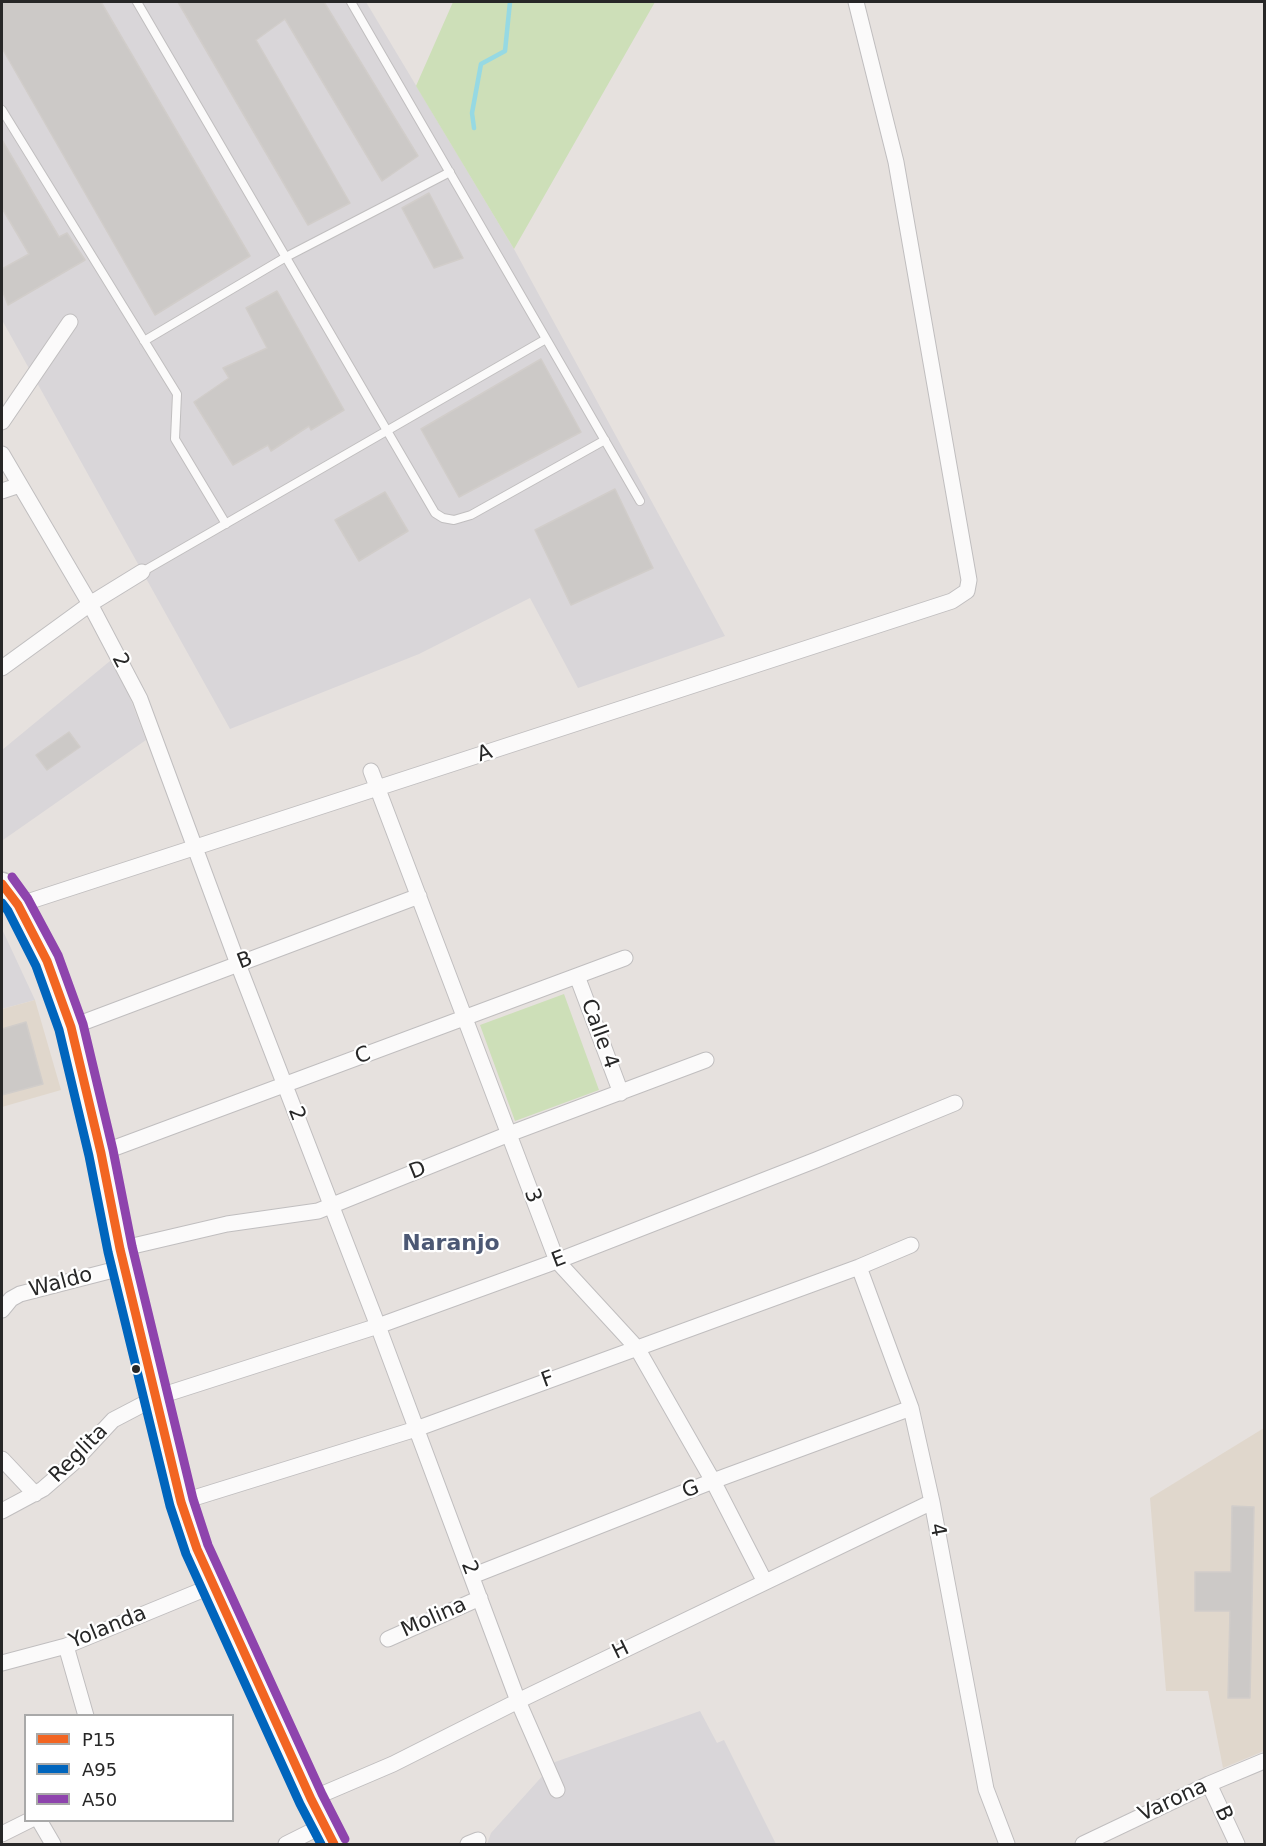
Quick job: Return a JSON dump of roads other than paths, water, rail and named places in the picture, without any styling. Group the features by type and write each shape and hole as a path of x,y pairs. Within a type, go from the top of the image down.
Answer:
{"main road":[{"path":"2,884 18,905 47,961 71,1027 181,1502 197,1549 212,1586 329,1835"}],"street":[{"name":"A","path":"18,905 952,601 967,591 969,580 896,162 856,2"},
{"path":"2,422 70,322"},
{"name":"2","path":"2,454 90,604 140,699 238,964 378,1326 518,1701 557,1790"},
{"path":"2,491 20,485"},
{"path":"2,668 90,604 142,572"},
{"name":"3","path":"371,771 557,1261 637,1348 713,1481 765,1582"},
{"name":"B","path":"71,1027 419,896"},
{"name":"C","path":"101,1153 625,958"},
{"name":"Calle 4","path":"577,976 621,1093"},
{"name":"D","path":"123,1258 227,1224 318,1211 509,1134 706,1060"},
{"name":"E","path":"157,1396 378,1326 557,1261 955,1103"},
{"name":"F","path":"181,1502 416,1429 860,1267 911,1245"},
{"name":"Waldo","path":"2,1310 10,1299 20,1294 123,1258"},
{"name":"4","path":"860,1267 911,1408 932,1502 986,1790 1008,1845"},
{"name":"Reglita","path":"2,1511 43,1489 73,1463 113,1420 157,1396"},
{"name":"G","path":"472,1576 713,1481 911,1408"},
{"path":"2,1459 35,1494"},
{"name":"H","path":"311,1799 393,1764 518,1701 932,1502"},
{"name":"Yolanda","path":"2,1663 66,1646 212,1586"},
{"name":"Molina","path":"388,1639 480,1598"},
{"path":"66,1646 85,1714"},
{"name":"Varona","path":"1083,1845 1209,1784 1264,1761"},
{"name":"B","path":"1209,1784 1237,1845"},
{"path":"2,1834 28,1822"},
{"path":"40,1822 53,1845"},
{"path":"286,1845 329,1835"}],"lane":[{"path":"137,2 435,513 454,520 471,516 605,440"},
{"path":"351,2 640,501"},
{"path":"2,110 177,394 175,439 226,525"},
{"path":"144,341 286,257 450,172"},
{"path":"142,572 546,339"}],"waterway":[{"path":"474,128 472,113 481,64 505,51 510,2"}],"district":[{"name":"Naranjo","path":"451,1244"}]}
